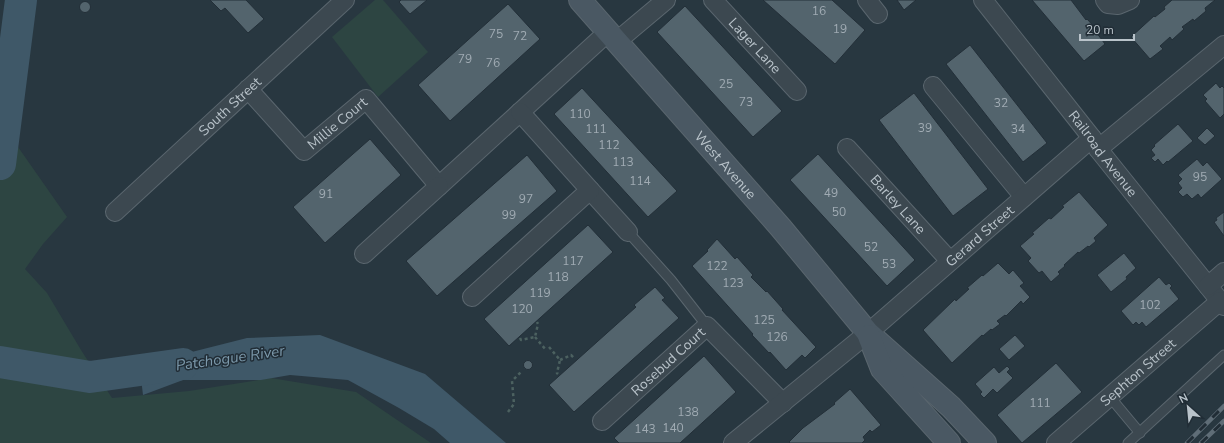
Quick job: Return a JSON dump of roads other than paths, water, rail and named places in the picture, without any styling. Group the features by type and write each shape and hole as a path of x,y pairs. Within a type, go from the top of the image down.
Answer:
{"main road":[{"name":"West Avenue","path":"580,0 781,228 868,333 951,407 985,443"},
{"name":"West Avenue","path":"868,333 882,369 941,438"}],"street":[{"name":"South Street","path":"115,212 345,0"},
{"path":"364,254 520,112 612,37 666,0"},
{"name":"Lager Lane","path":"713,0 797,91"},
{"path":"867,0 878,14"},
{"name":"Railroad Avenue","path":"983,0 1095,144 1222,303"},
{"path":"1105,0 1108,4 1118,5 1130,0"},
{"name":"Gerard Street","path":"868,333 1024,197 1224,45"},
{"path":"933,86 1024,197"},
{"name":"Millie Court","path":"248,89 304,151 366,99 439,186"},
{"path":"520,112 628,232"},
{"name":"Barley Lane","path":"847,148 950,261"},
{"path":"472,297 590,190"},
{"path":"1208,286 1224,272"},
{"name":"Sephton Street","path":"1056,443 1222,303"},
{"name":"Rosebud Court","path":"602,421 707,326 783,403"},
{"path":"733,443 868,333"}],"lane":[{"path":"628,232 671,280 707,326"},
{"path":"1128,443 1224,355"},
{"path":"1110,397 1140,433"}],"water":[{"path":"320,335 425,374 506,443 450,443 434,429 348,380 290,375 261,380 183,380 143,395 140,370 164,359 247,338"}],"waterway":[{"name":"Patchogue River","path":"0,164 21,0"},
{"name":"Patchogue River","path":"0,362 90,377 183,364"}],"railway":[{"path":"1187,443 1224,406"},
{"path":"1201,443 1224,421"}]}
